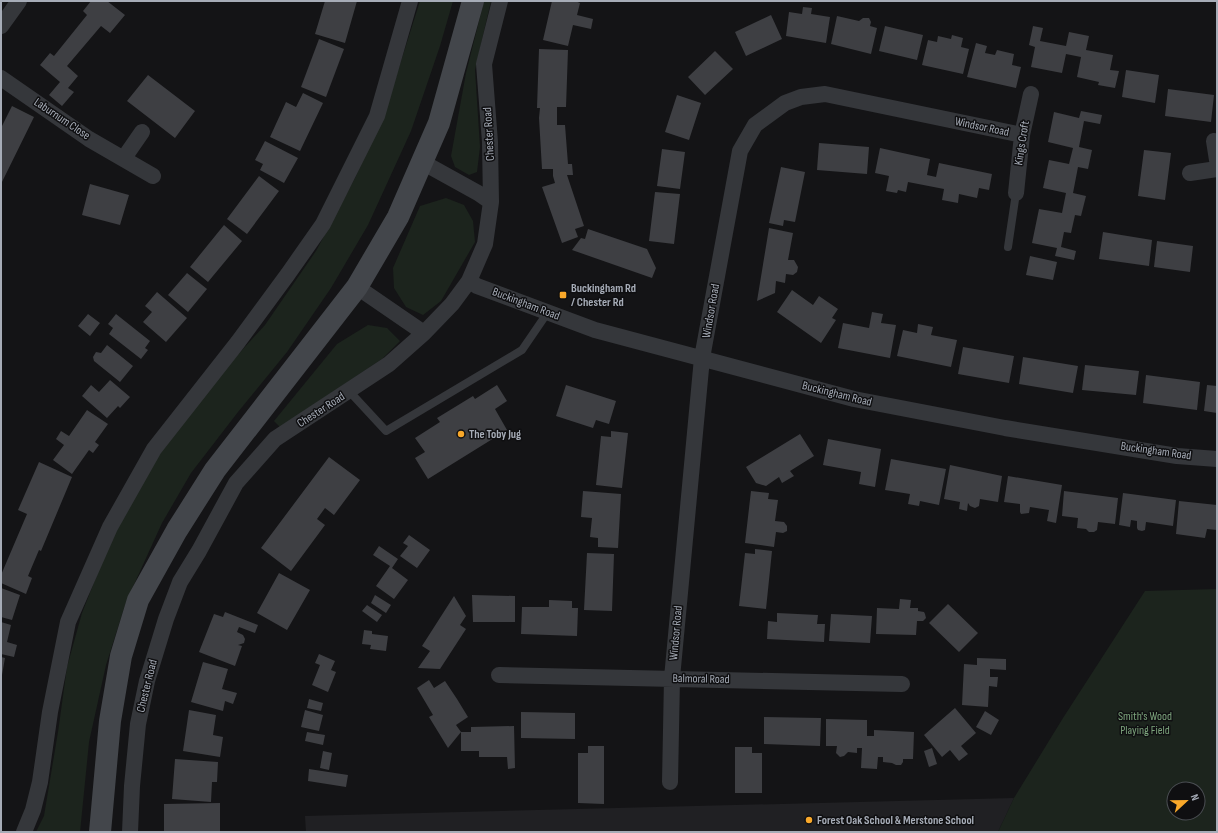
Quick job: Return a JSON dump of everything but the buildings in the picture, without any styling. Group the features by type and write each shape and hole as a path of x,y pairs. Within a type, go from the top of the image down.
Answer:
{"main road":[{"path":"100,832 110,721 121,656 138,600 177,530 215,470 356,287 398,217 439,123 473,1"}],"street":[{"path":"1,26 19,1"},
{"path":"24,832 33,810 40,782 50,712 68,622 110,527 154,449 238,342 323,224 376,116 410,1"},
{"name":"Chester Road","path":"130,832 132,786 138,724 147,681 166,619 180,582 199,551 236,483 275,439 389,364 424,333 452,304 469,281 485,244 491,202 490,142 484,64 500,1"},
{"name":"Laburnum Close","path":"1,78 89,138 153,176"},
{"name":"Windsor Road","path":"670,782 672,678 702,358 740,151 755,125 785,103 801,96 825,94 1022,135"},
{"name":"Kings Croft","path":"1016,193 1022,135 1031,94"},
{"path":"124,158 142,132"},
{"path":"1214,141 1217,160"},
{"path":"422,162 478,193 491,202"},
{"path":"1190,173 1217,169"},
{"name":"Buckingham Road","path":"469,281 477,286 595,330 854,399 1005,428 1178,456 1217,459"},
{"path":"356,287 424,333"},
{"name":"Balmoral Road","path":"499,675 902,684"}],"lane":[{"path":"1008,247 1016,193"},
{"path":"349,391 386,431 522,350 548,312"}],"shaded area":[{"name":"Forest Oak School & Merstone School","path":"1014,798 998,832 306,832 305,816"}],"green space":[{"path":"420,1 453,1 440,46 411,131 368,225 331,288 287,352 191,473 162,523 126,602 106,665 89,742 80,832 36,832 44,816 67,667 82,613 116,527 154,459 233,360 265,325 316,251 355,178 384,115"},
{"path":"484,1 491,1 475,70 480,147 477,172 469,175 455,167 451,156 466,73"},
{"path":"446,198 464,205 473,221 475,242 441,301 423,315 406,307 394,288 393,268 420,206"},
{"path":"368,325 387,328 400,341 382,359 280,427 274,421 337,344"},
{"name":"Smith's Wood Playing Field","path":"1217,589 1217,832 998,832 1014,798 1063,718 1145,591"}],"place":[{"name":"Buckingham Rd / Chester Rd","path":"563,295"},
{"name":"The Toby Jug","path":"461,434"},
{"name":"Forest Oak School & Merstone School","path":"809,820"}]}
